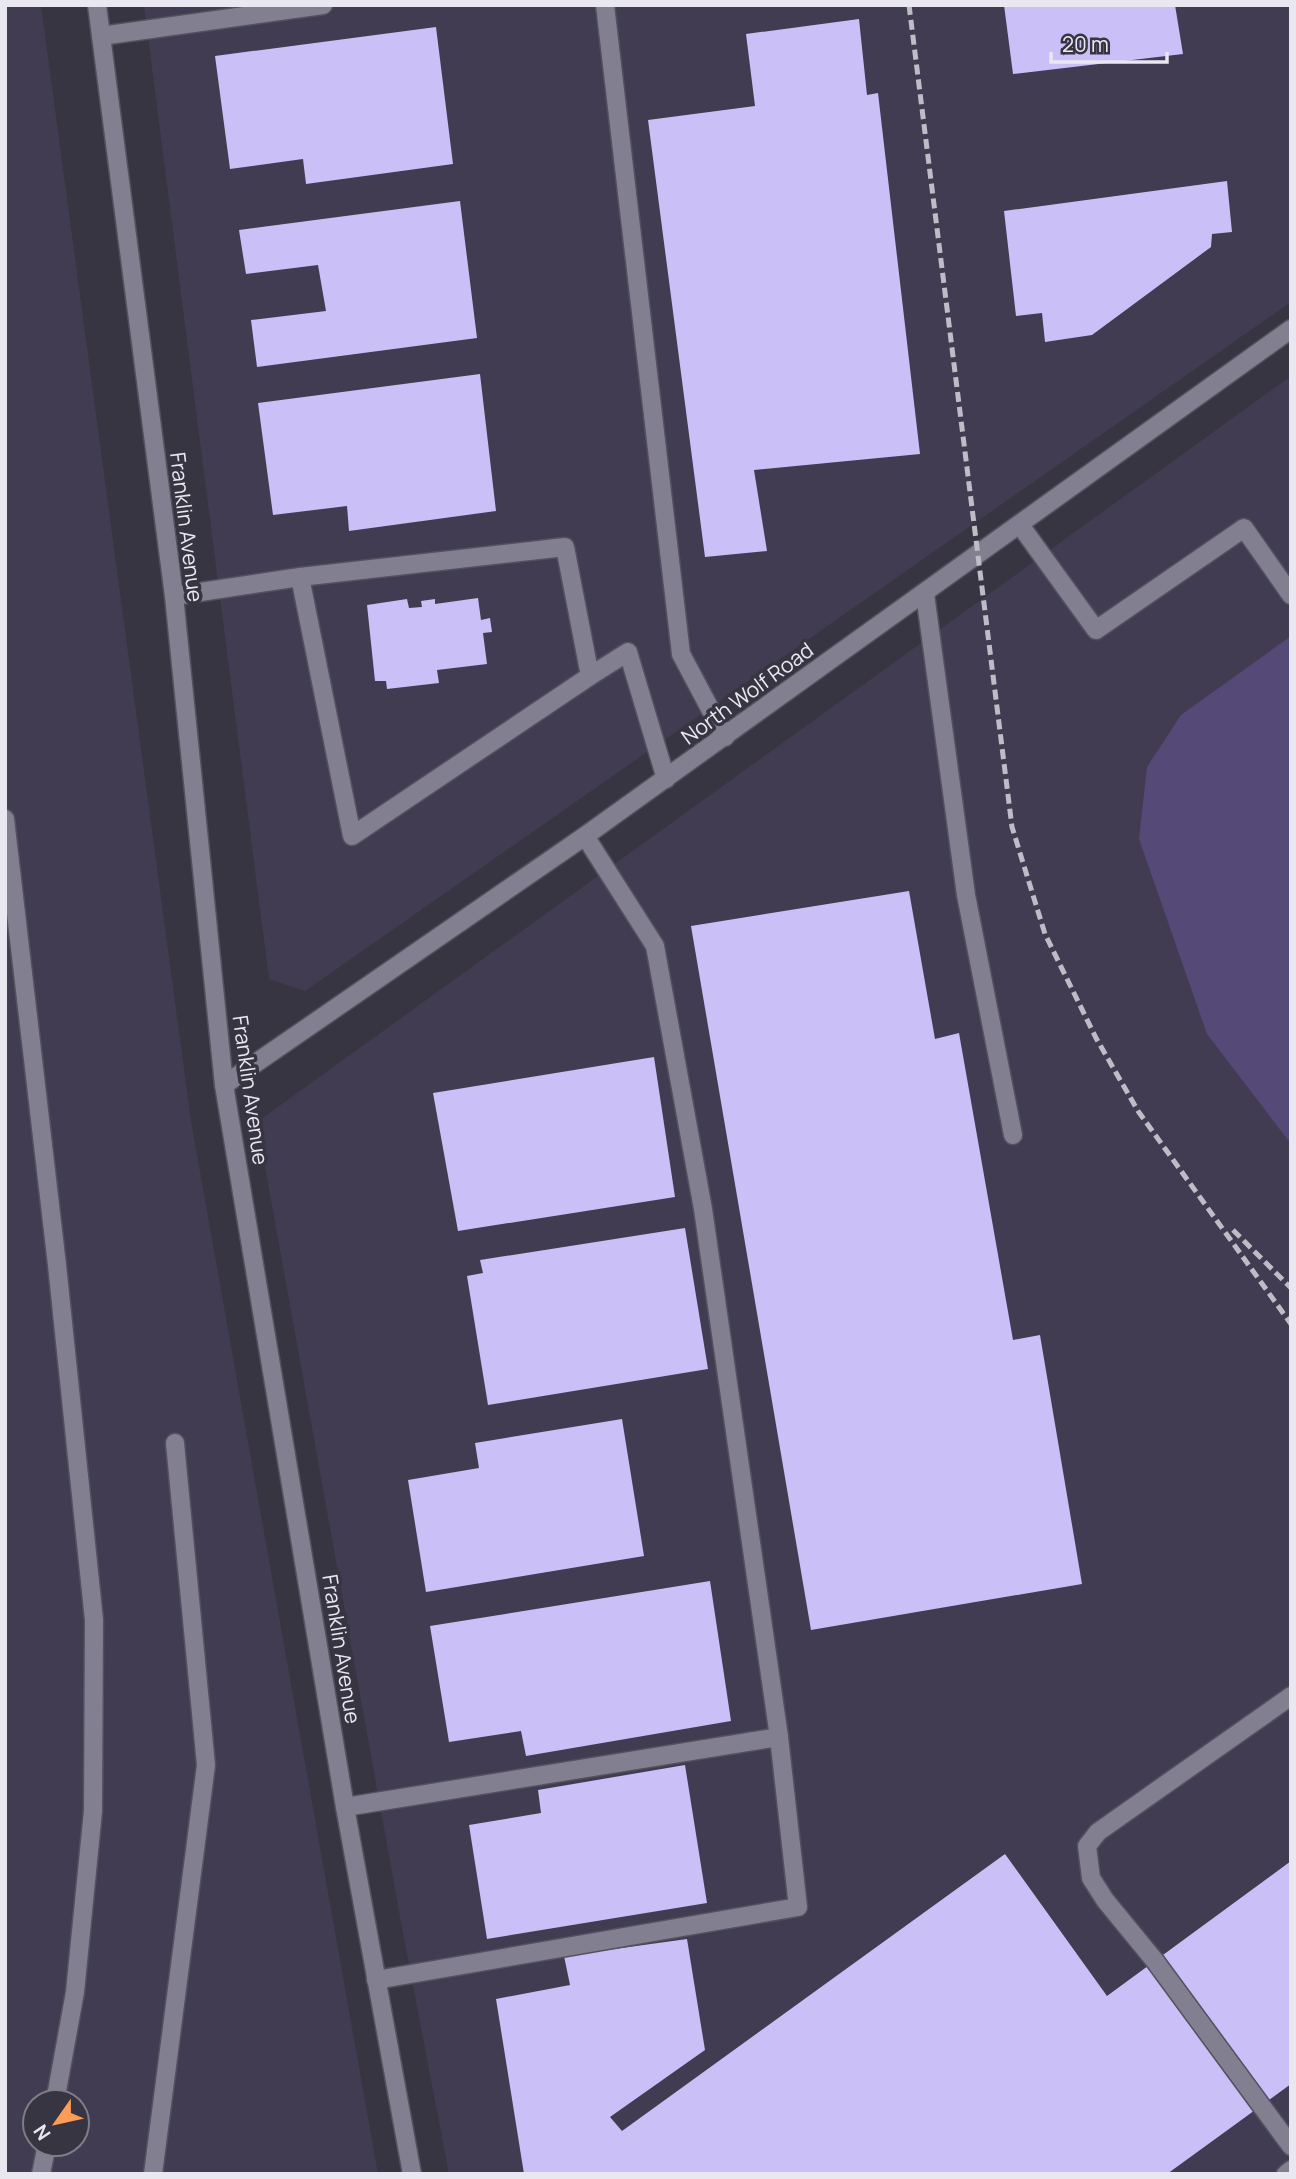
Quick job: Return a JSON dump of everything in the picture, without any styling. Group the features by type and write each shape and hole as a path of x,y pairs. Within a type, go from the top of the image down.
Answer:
{"main road":[{"name":"Franklin Avenue","path":"97,5 174,596 224,1085 345,1807 412,2174"},
{"path":"101,36 323,5"},
{"path":"605,5 681,654 725,737"},
{"name":"North Wolf Road","path":"224,1085 666,779 1291,330"},
{"path":"1020,525 1096,630 1244,528 1291,595"},
{"path":"174,596 300,577 565,547 590,677"},
{"path":"300,577 352,836 628,652 666,779"},
{"path":"925,594 965,895 1013,1135"},
{"path":"5,819 57,1265 94,1620 93,1811 75,1992 58,2088"},
{"path":"376,1980 798,1907 779,1738 703,1209 655,946 585,836"},
{"path":"153,2174 206,1765 175,1443"},
{"path":"1291,1696 1098,1832 1087,1846 1091,1878 1105,1900 1155,1961 1291,2146"},
{"path":"345,1807 779,1738"},
{"path":"1286,2174 1291,2170"}],"shaded area":[{"path":"5,5 41,5 191,1121 378,2174 5,2174"},
{"path":"144,5 1291,5 1291,302 305,991 269,979"},
{"path":"1291,376 1291,2174 449,2174 257,1122"},
{"path":"1291,636 1291,1144 1207,1034 1139,839 1147,767 1181,715"}],"building":[{"path":"1004,5 1175,5 1183,54 1013,74"},
{"path":"859,19 867,95 878,93 920,454 754,470 767,551 705,557 648,120 755,106 746,34"},
{"path":"436,27 453,164 306,184 303,159 230,169 215,56"},
{"path":"1227,181 1232,232 1212,234 1211,247 1092,335 1045,342 1042,313 1016,316 1004,211"},
{"path":"460,201 477,338 257,367 251,320 326,311 318,265 246,274 239,230"},
{"path":"480,374 496,511 349,531 347,506 273,515 258,403"},
{"path":"478,598 481,620 490,618 492,632 483,633 487,664 437,670 439,683 387,689 386,681 375,681 367,605 407,599 409,608 422,607 421,601 435,599 435,604"},
{"path":"909,891 935,1039 959,1033 1013,1340 1040,1335 1082,1584 811,1630 691,926"},
{"path":"654,1057 675,1197 458,1231 433,1093"},
{"path":"685,1228 708,1369 488,1405 467,1276 483,1273 480,1260"},
{"path":"622,1419 644,1556 426,1592 408,1480 479,1468 475,1443"},
{"path":"710,1581 731,1721 526,1756 521,1731 449,1742 430,1626"},
{"path":"685,1765 707,1903 487,1939 469,1825 541,1813 538,1790"},
{"path":"1005,1854 1107,1996 1291,1861 1291,2084 1167,2174 524,2174 496,1999 570,1985 564,1956 687,1939 705,2050 610,2117 622,2131"}],"railway":[{"path":"909,5 1012,827 1045,934 1096,1038 1138,1111 1291,1324"},
{"path":"1233,1230 1291,1288"}]}
